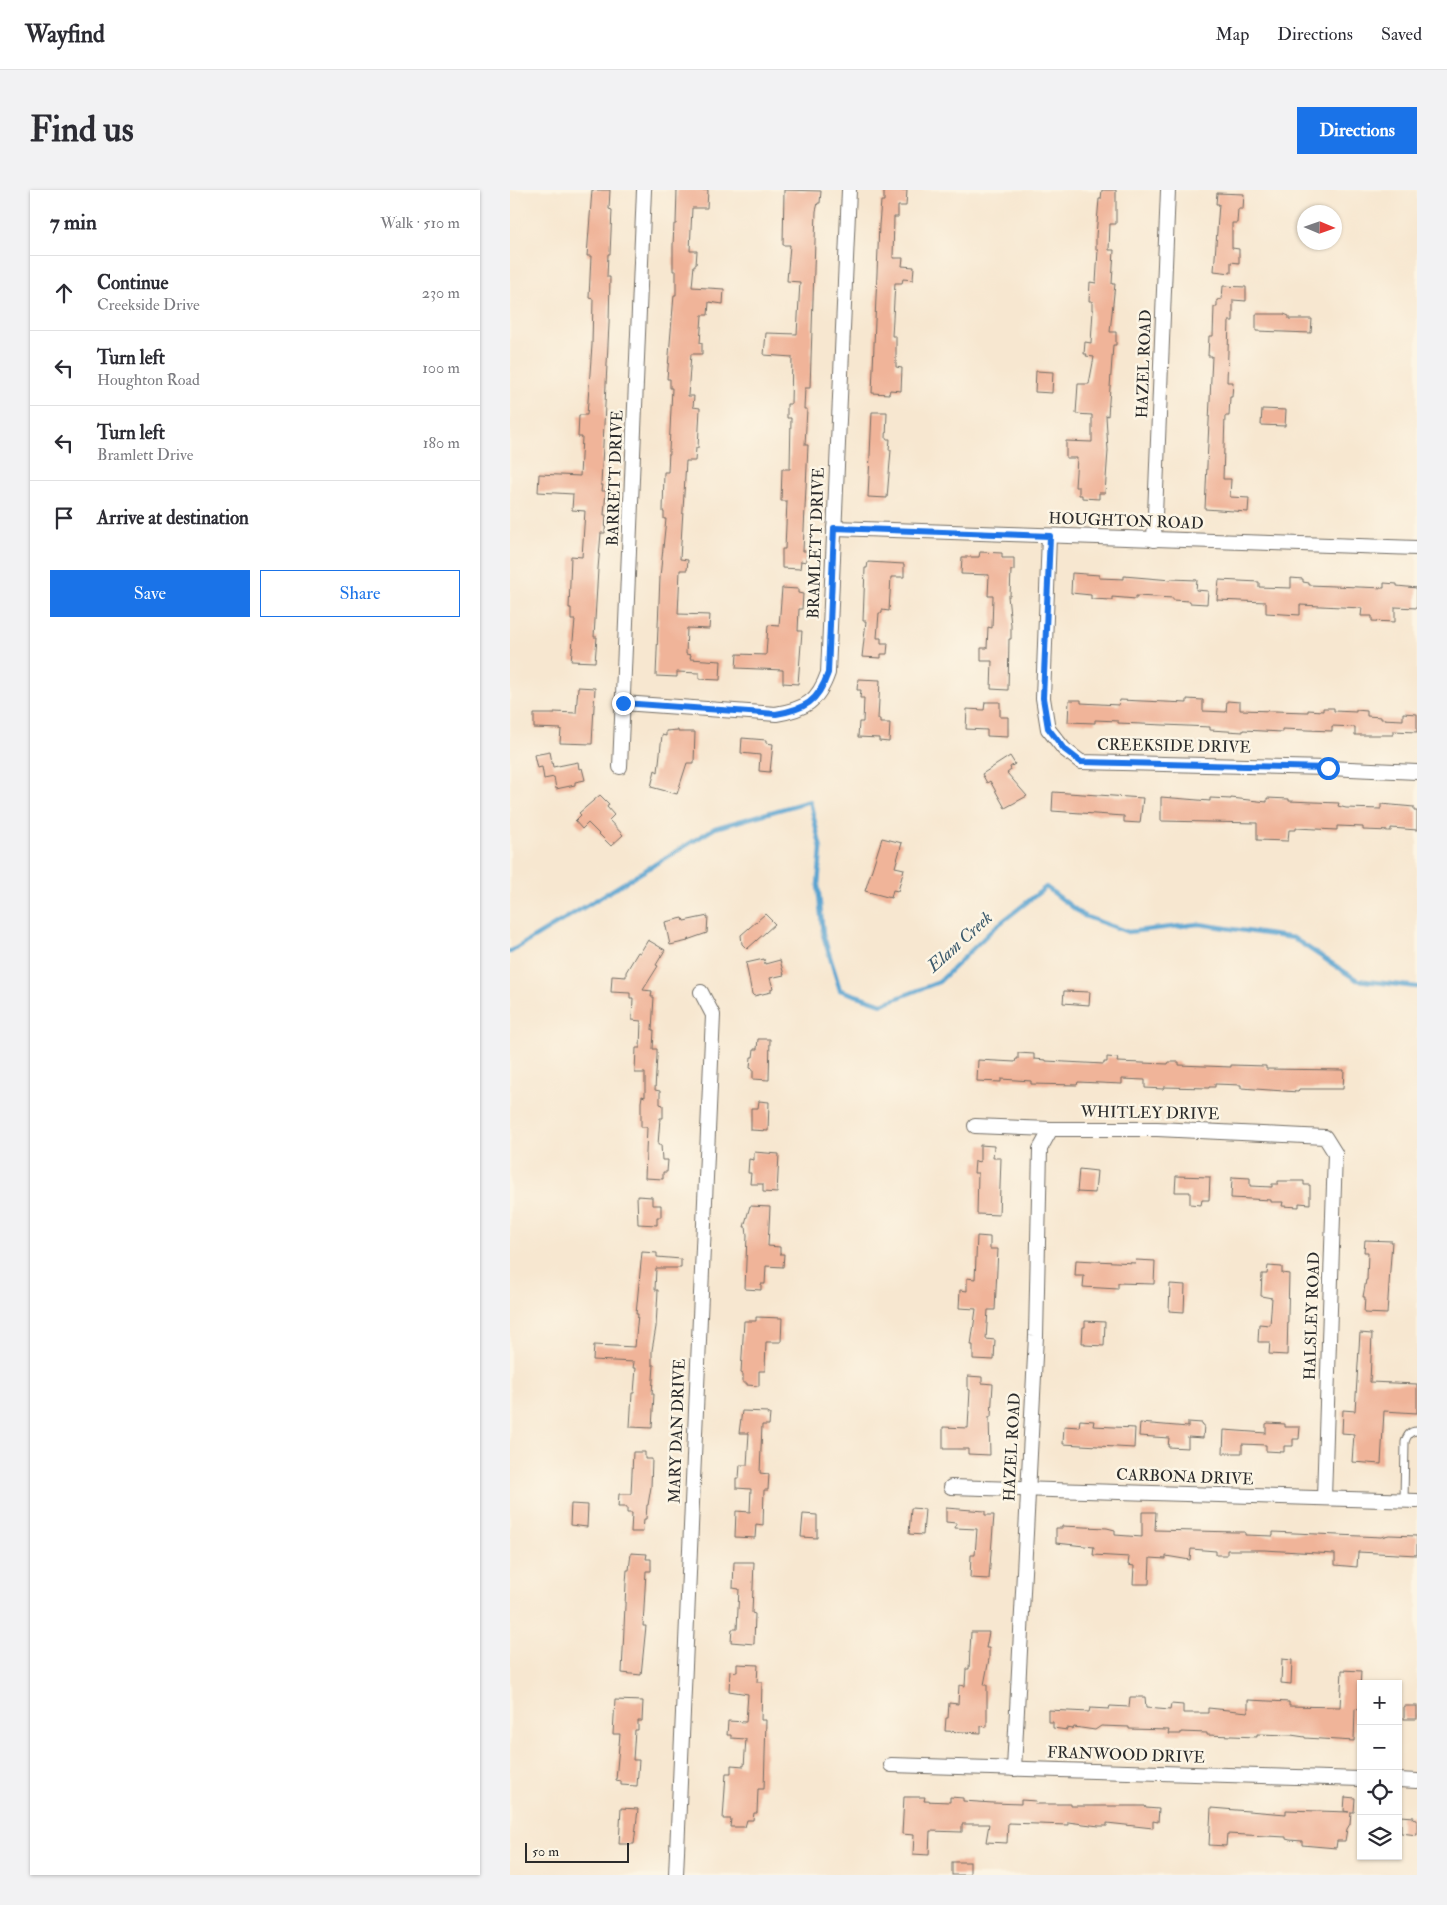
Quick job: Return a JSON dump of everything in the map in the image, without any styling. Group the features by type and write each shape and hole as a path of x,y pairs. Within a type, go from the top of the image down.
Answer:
{"street":[{"name":"BARRETT DRIVE","path":"620,767 644,190"},
{"name":"BRAMLETT DRIVE","path":"623,703 776,714 794,711 810,703 823,690 828,673 850,190"},
{"name":"HAZEL ROAD","path":"1154,540 1168,190"},
{"name":"HOUGHTON ROAD","path":"834,528 1417,548"},
{"name":"CREEKSIDE DRIVE","path":"1050,536 1043,698 1048,728 1064,749 1081,762 1417,772"},
{"name":"MARY DAN DRIVE","path":"676,1875 713,1015 701,992"},
{"name":"WHITLEY DRIVE","path":"975,1126 1157,1130 1325,1137"},
{"name":"HAZEL ROAD","path":"1014,1769 1036,1336 1040,1149 1051,1129"},
{"name":"HALSLEY ROAD","path":"1324,1498 1335,1153 1325,1137"},
{"name":"CARBONA DRIVE","path":"951,1487 1410,1501"},
{"name":"FRANWOOD DRIVE","path":"891,1765 1357,1779"},
{"path":"1402,1780 1417,1781"}],"lane":[{"path":"1410,1501 1405,1442 1407,1435 1417,1431"}],"building":[{"path":"592,190 610,190 609,209 612,210 607,277 610,277 609,324 601,485 603,485 602,491 606,491 604,515 606,515 605,533 601,533 598,569 594,637 597,637 595,662 571,661 575,620 571,620 571,608 569,608 571,556 582,557 585,511 572,510 573,494 538,492 539,474 580,476 582,437 578,437 579,415 587,415 592,345 593,299 589,298 591,256 587,256"},
{"path":"677,190 708,190 707,208 692,208 690,251 697,251 692,287 724,289 723,304 709,302 708,315 702,315 700,343 702,343 702,354 691,354 688,396 694,396 693,407 700,408 698,448 696,448 695,461 686,461 680,559 688,560 687,570 680,570 678,614 710,615 709,629 687,628 686,654 691,655 690,659 721,661 720,680 699,679 699,673 677,672 677,677 656,676 660,577 666,519 664,519 663,512 664,472 668,472 672,388 670,388 670,379 667,379 674,295 676,295 676,271 673,271 673,245"},
{"path":"784,190 821,191 820,203 818,203 816,211 810,388 805,388 804,409 807,409 805,445 808,445 803,551 807,551 806,562 801,561 800,569 782,568 782,549 785,549 787,501 781,501 782,469 790,469 791,418 787,418 787,404 791,404 792,357 764,355 766,333 797,334 800,282 787,281 790,245 783,245"},
{"path":"884,190 907,190 906,206 898,206 898,217 894,217 893,258 903,258 902,266 914,267 913,280 903,279 902,283 895,283 892,336 896,336 896,367 902,368 901,391 890,390 889,394 872,393 879,225 881,201 884,201"},
{"path":"1102,190 1116,190 1116,224 1110,224 1109,250 1114,250 1112,284 1115,284 1110,332 1116,332 1116,345 1113,345 1108,416 1106,415 1108,451 1105,493 1099,493 1099,499 1082,498 1082,495 1079,495 1079,487 1075,487 1077,458 1066,458 1066,441 1092,442 1092,415 1076,414 1078,384 1089,384 1094,357 1084,354 1085,342 1091,343 1093,310 1092,301 1089,301 1090,282 1096,283 1098,250 1096,250 1096,236 1099,199 1101,199"},
{"path":"1217,193 1244,194 1243,209 1238,209 1237,223 1232,223 1232,248 1239,249 1239,263 1231,262 1231,273 1214,271 1219,204 1216,204"},
{"path":"1223,286 1246,287 1246,301 1233,300 1233,321 1229,321 1227,382 1233,382 1229,416 1225,416 1223,479 1231,479 1230,497 1249,498 1248,512 1205,509 1212,356 1208,356 1209,336 1213,336 1214,307 1217,307 1217,300 1222,299"},
{"path":"1256,314 1284,314 1289,316 1289,319 1312,319 1311,333 1256,331"},
{"path":"1036,371 1053,372 1052,393 1035,392"},
{"path":"1262,409 1286,410 1285,426 1261,425"},
{"path":"872,412 887,412 886,439 890,439 889,450 891,450 887,498 868,497"},
{"path":"980,552 1002,553 1002,558 1014,558 1014,570 1011,570 1010,596 1008,596 1011,639 1009,639 1008,690 991,689 992,661 981,661 981,648 987,648 988,627 992,628 993,596 988,596 989,575 961,574 962,557 979,557"},
{"path":"868,562 904,564 904,577 891,577 889,611 882,610 882,613 879,613 877,638 881,638 881,643 888,643 887,654 881,654 881,658 862,657 866,621 863,621 865,568 867,568"},
{"path":"1072,573 1099,575 1099,578 1124,579 1124,576 1197,580 1196,590 1208,591 1207,604 1173,600 1173,598 1136,596 1136,599 1112,597 1112,600 1091,599 1091,595 1071,593"},
{"path":"1291,578 1303,579 1303,582 1309,583 1309,585 1384,588 1384,583 1417,588 1417,608 1395,607 1395,622 1372,621 1372,616 1361,616 1362,608 1300,605 1300,615 1266,613 1266,602 1217,600 1219,580 1259,582 1259,587 1291,588"},
{"path":"782,588 798,589 798,593 803,594 802,609 799,609 798,631 802,631 798,684 783,683 783,670 736,668 737,654 766,655 768,625 779,626"},
{"path":"858,679 880,680 878,719 880,719 880,723 890,723 889,742 879,741 879,738 858,737 859,722 863,722 864,698 860,698 861,690 857,690"},
{"path":"578,687 595,688 592,744 560,743 561,729 534,728 534,714 554,714 554,712 576,713"},
{"path":"1187,699 1203,700 1203,711 1226,712 1227,701 1240,702 1240,710 1308,712 1308,710 1323,711 1323,708 1334,708 1334,711 1367,711 1367,716 1403,720 1403,713 1417,714 1417,732 1393,731 1393,735 1355,735 1355,727 1332,726 1332,731 1282,729 1282,732 1243,730 1243,732 1210,730 1210,727 1118,723 1118,721 1095,720 1095,723 1068,722 1069,700 1081,700 1081,703 1119,705 1120,700 1187,703"},
{"path":"985,702 1000,702 1000,717 1008,717 1008,737 987,736 987,730 966,729 967,709 984,710"},
{"path":"678,730 678,732 695,732 694,763 687,763 677,794 651,787 655,770 658,772 662,735 666,736 666,731"},
{"path":"742,738 766,740 766,743 773,744 770,772 759,771 760,755 741,753"},
{"path":"550,752 553,767 578,762 579,769 582,768 585,780 575,782 575,785 556,789 554,777 544,779 542,767 537,768 534,755"},
{"path":"1010,756 1015,764 1010,767 1011,770 1007,773 1027,796 1005,808 990,781 987,783 982,774"},
{"path":"1053,792 1143,798 1140,823 1124,822 1124,816 1052,811"},
{"path":"600,795 609,804 607,807 614,815 609,820 623,835 611,846 588,823 582,829 575,821 581,815 579,813"},
{"path":"1161,797 1210,801 1210,798 1231,798 1267,802 1267,798 1289,799 1289,801 1339,803 1338,806 1346,808 1381,809 1381,804 1414,807 1414,811 1417,811 1417,830 1391,828 1391,831 1363,830 1363,827 1337,826 1337,830 1296,828 1296,830 1289,830 1288,841 1257,840 1257,823 1161,821"},
{"path":"882,838 902,843 895,867 904,869 898,891 893,890 891,898 865,891"},
{"path":"765,914 775,924 747,949 742,944 741,935"},
{"path":"708,916 707,933 688,941 670,945 665,922 683,918 684,921"},
{"path":"648,940 665,950 656,965 658,966 643,990 652,991 651,997 654,997 653,1049 657,1049 655,1090 660,1091 660,1104 663,1105 663,1118 660,1118 658,1145 661,1145 662,1160 668,1160 667,1172 663,1172 663,1179 645,1178 647,1127 641,1127 641,1102 642,1096 645,1097 645,1073 635,1073 636,1048 640,1048 641,1021 632,1020 633,998 630,998 630,993 611,992 612,976 626,977 626,972"},
{"path":"764,959 765,964 780,960 784,975 770,978 773,988 771,992 754,996 746,963"},
{"path":"1064,991 1090,992 1089,1005 1063,1003"},
{"path":"758,1039 770,1039 769,1080 753,1079 753,1069 750,1068 751,1057 753,1057 754,1049 757,1049"},
{"path":"1018,1053 1034,1054 1034,1059 1046,1061 1104,1064 1104,1062 1107,1062 1107,1057 1118,1058 1117,1062 1168,1064 1169,1062 1179,1062 1179,1065 1266,1066 1266,1069 1344,1070 1343,1089 1299,1089 1298,1092 1215,1084 1215,1087 1209,1088 1164,1087 1163,1089 1145,1088 1145,1080 1122,1079 1122,1084 1078,1082 1077,1085 1031,1084 1031,1081 1001,1079 1001,1082 977,1081 978,1060 1015,1062 1018,1059"},
{"path":"759,1101 769,1102 768,1131 751,1130 751,1108 758,1108"},
{"path":"980,1145 994,1146 993,1158 1001,1158 999,1215 977,1214 978,1173 974,1173 975,1161 980,1162"},
{"path":"754,1152 779,1154 777,1193 763,1192 763,1184 750,1184 751,1173 748,1173 749,1159 754,1160"},
{"path":"1079,1169 1097,1171 1095,1193 1077,1192"},
{"path":"1176,1176 1210,1177 1209,1200 1202,1200 1201,1205 1190,1204 1190,1192 1175,1192"},
{"path":"1232,1177 1250,1178 1250,1186 1272,1187 1272,1184 1278,1184 1278,1181 1304,1181 1304,1185 1310,1185 1310,1204 1299,1203 1299,1207 1282,1206 1283,1202 1271,1202 1271,1200 1231,1198"},
{"path":"637,1196 652,1197 652,1205 661,1205 661,1217 657,1217 657,1225 638,1224"},
{"path":"750,1206 770,1207 768,1246 780,1247 780,1254 784,1254 783,1267 766,1266 765,1284 761,1284 761,1290 745,1289 747,1235 746,1227 744,1227"},
{"path":"977,1236 990,1237 990,1249 998,1249 995,1310 988,1310 986,1339 995,1340 994,1360 973,1359 973,1345 971,1345 976,1309 959,1308 960,1290 967,1291 967,1278 975,1279"},
{"path":"1365,1240 1392,1241 1387,1314 1364,1313 1365,1297 1363,1297 1367,1280 1368,1252 1364,1252"},
{"path":"642,1252 657,1253 657,1257 681,1259 681,1268 656,1268 655,1290 658,1290 656,1327 652,1350 652,1365 654,1365 652,1394 654,1394 652,1428 630,1427 636,1368 633,1368 634,1362 593,1360 594,1345 635,1347"},
{"path":"1076,1260 1135,1263 1136,1260 1155,1261 1154,1284 1118,1283 1118,1289 1083,1287 1084,1276 1075,1276"},
{"path":"1268,1266 1282,1267 1282,1273 1289,1274 1287,1355 1269,1354 1270,1342 1258,1342 1259,1324 1270,1325 1272,1298 1261,1296 1262,1274 1267,1274"},
{"path":"1170,1284 1185,1285 1184,1312 1169,1311"},
{"path":"756,1317 782,1318 781,1342 766,1342 765,1371 759,1371 759,1386 743,1383 743,1374 741,1373 744,1321 756,1321"},
{"path":"1085,1321 1105,1322 1104,1346 1085,1345 1085,1343 1082,1343"},
{"path":"1360,1333 1372,1334 1370,1382 1417,1384 1417,1413 1384,1411 1381,1464 1352,1462 1354,1434 1342,1433 1343,1410 1355,1411"},
{"path":"968,1376 982,1377 982,1383 993,1384 991,1417 989,1417 990,1455 968,1454 968,1449 943,1449 943,1427 968,1428 970,1390 968,1389"},
{"path":"742,1411 768,1412 767,1414 770,1414 769,1425 762,1425 760,1473 769,1474 768,1490 764,1490 763,1525 756,1524 755,1538 735,1537 736,1511 750,1512 751,1489 736,1488 736,1478 739,1478 740,1465 747,1465 749,1433 739,1433"},
{"path":"1080,1420 1094,1421 1093,1426 1135,1428 1134,1448 1063,1444 1064,1426 1079,1427"},
{"path":"1188,1422 1202,1423 1204,1425 1203,1438 1188,1437 1188,1448 1168,1447 1169,1438 1139,1436 1140,1423 1188,1427"},
{"path":"1266,1424 1285,1424 1285,1427 1300,1427 1299,1439 1293,1439 1293,1446 1284,1446 1284,1452 1266,1451 1266,1445 1242,1444 1242,1453 1223,1453 1224,1430 1266,1433"},
{"path":"633,1452 645,1452 645,1459 652,1459 651,1487 643,1532 631,1532 632,1513 627,1513 627,1507 618,1507 619,1494 631,1494"},
{"path":"571,1504 588,1505 587,1527 570,1525"},
{"path":"911,1508 925,1509 923,1535 909,1534"},
{"path":"946,1508 985,1511 985,1515 994,1515 989,1579 970,1578 971,1555 975,1555 977,1529 955,1528 956,1523 946,1522"},
{"path":"1142,1512 1156,1512 1155,1530 1245,1532 1245,1535 1273,1536 1273,1532 1381,1537 1389,1535 1417,1536 1417,1555 1358,1552 1357,1567 1335,1565 1335,1554 1227,1550 1227,1555 1216,1555 1216,1551 1191,1549 1190,1560 1166,1556 1166,1559 1150,1558 1149,1584 1133,1584 1134,1566 1128,1565 1129,1557 1093,1555 1094,1547 1056,1543 1056,1528 1062,1528 1062,1526 1107,1528 1115,1530 1115,1535 1142,1537"},
{"path":"803,1514 817,1515 817,1538 801,1537"},
{"path":"631,1553 647,1554 646,1559 651,1559 651,1571 646,1571 643,1626 646,1626 641,1675 622,1673 626,1583"},
{"path":"734,1562 754,1562 752,1613 755,1614 754,1644 731,1642 732,1629 737,1629 739,1589 733,1588"},
{"path":"971,1632 989,1632 986,1648 989,1648 989,1659 984,1685 987,1685 987,1727 981,1726 981,1733 945,1731 949,1703 958,1704 959,1685 965,1686 966,1669 969,1669"},
{"path":"1282,1659 1292,1660 1291,1684 1281,1683"},
{"path":"737,1664 758,1665 757,1682 762,1682 761,1720 766,1720 764,1789 758,1789 757,1813 754,1813 753,1820 747,1820 745,1827 730,1827 731,1819 723,1819 726,1773 731,1773 731,1765 744,1766 746,1739 731,1738 731,1735 727,1735 728,1721 746,1722 748,1694 729,1691 730,1671 737,1672"},
{"path":"1342,1670 1361,1671 1361,1680 1357,1680 1354,1741 1305,1738 1291,1735 1257,1734 1257,1737 1181,1732 1181,1734 1168,1734 1169,1730 1129,1729 1129,1727 1101,1726 1095,1730 1074,1727 1073,1729 1067,1728 1067,1730 1053,1728 1053,1722 1048,1722 1048,1710 1089,1712 1090,1708 1129,1707 1130,1697 1145,1697 1146,1708 1170,1710 1171,1704 1183,1705 1183,1713 1208,1713 1208,1708 1248,1712 1248,1700 1289,1702 1289,1706 1340,1707"},
{"path":"615,1700 643,1701 642,1721 638,1721 638,1730 635,1730 633,1760 639,1760 637,1786 621,1785 621,1781 616,1780 620,1734 613,1734"},
{"path":"1404,1706 1417,1706 1417,1719 1404,1719"},
{"path":"904,1797 925,1797 924,1801 950,1802 950,1797 963,1798 963,1801 993,1803 1021,1804 1021,1800 1036,1801 1035,1804 1145,1806 1146,1808 1159,1809 1158,1822 1153,1821 1153,1828 1107,1823 1107,1826 1099,1826 1068,1822 1068,1825 1008,1823 1007,1843 986,1842 989,1824 962,1824 962,1832 930,1831 929,1855 913,1854 914,1835 902,1834"},
{"path":"1345,1797 1355,1798 1354,1812 1351,1812 1345,1841 1337,1841 1336,1848 1302,1845 1302,1841 1286,1839 1286,1837 1227,1834 1226,1846 1209,1845 1211,1808 1286,1814 1286,1810 1349,1812 1344,1811"},
{"path":"621,1808 638,1809 634,1844 619,1844"},
{"path":"1402,1816 1414,1817 1413,1819 1417,1820 1417,1835 1402,1833"},
{"path":"952,1862 970,1862 970,1875 952,1875"}],"waterway":[{"name":"Elam Creek","path":"510,952 715,828 810,801 821,849 818,885 823,934 840,990 882,1004 939,982 993,929 1046,887 1084,916 1128,932 1199,924 1293,938 1357,980 1417,987"}],"route":[{"path":"623,703 776,714 794,711 810,703 823,690 828,673 834,528 1050,536 1043,698 1048,728 1064,749 1081,762 1328,768"}]}
